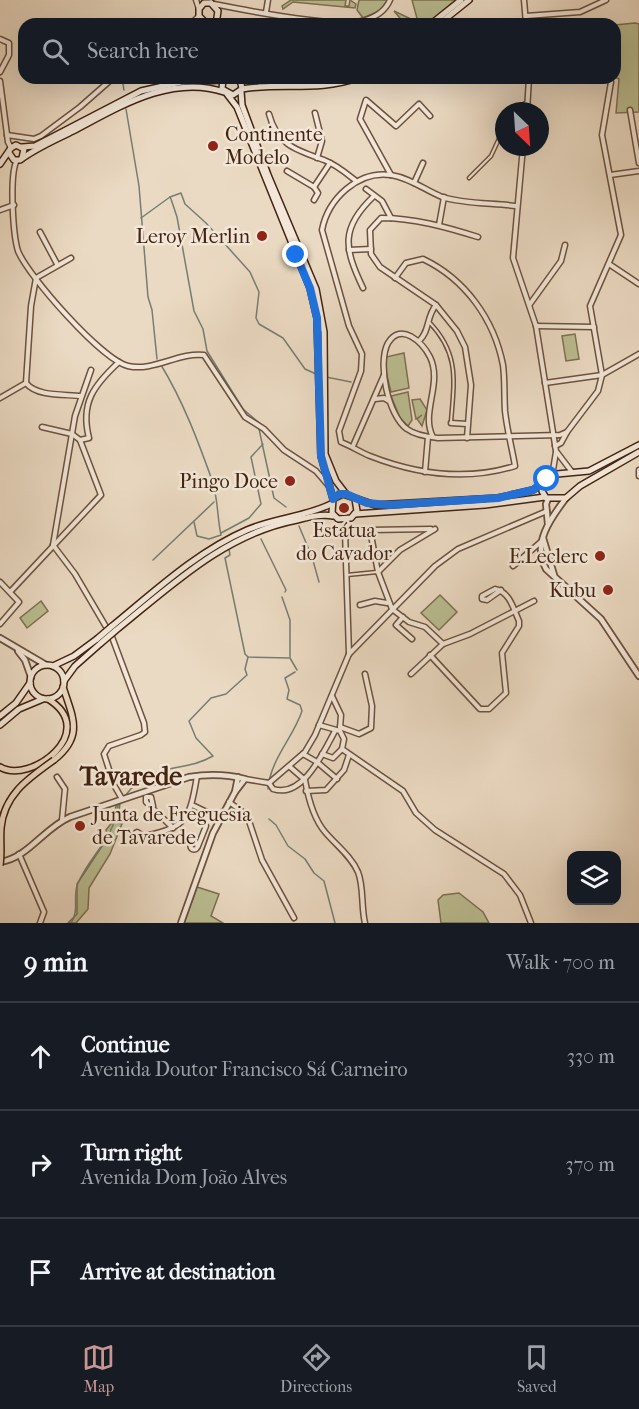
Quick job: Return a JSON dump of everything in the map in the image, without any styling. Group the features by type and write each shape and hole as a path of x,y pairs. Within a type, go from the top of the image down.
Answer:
{"main road":[{"path":"438,18 461,0"},
{"path":"446,18 469,0"},
{"path":"201,18 199,16 200,5 212,2 217,18"},
{"path":"0,165 16,145 35,146 141,91 172,84"},
{"path":"224,84 226,93 237,107 310,288 317,318 321,456 331,489 335,517"},
{"path":"242,84 242,105 268,175 316,289 324,332 325,454 330,470 346,494 355,500 375,505 498,498 522,494 552,476 574,473 609,463 639,445"},
{"path":"0,165 18,159 151,93 200,87 233,95 256,86 320,87 332,84"},
{"path":"18,159 24,152 22,147"},
{"path":"10,151 18,159"},
{"path":"113,629 202,561 226,546 285,522 318,516 347,520 355,514 566,498 580,486 639,452"},
{"path":"574,473 580,486"},
{"path":"544,482 542,490 547,498"},
{"path":"0,725 25,706 57,695 75,666 99,641 198,557 224,541 274,519 332,502 339,494 346,494"},
{"path":"355,500 357,507 355,514"},
{"path":"0,716 16,703 36,669 74,656 99,641"},
{"path":"0,767 18,772 31,768 69,746 74,729 73,716 60,671 49,665"},
{"path":"1,864 1,826 5,808 25,780 52,757 64,741 68,729 67,717 59,706 34,693 30,680"}],"street":[{"path":"196,0 200,5"},
{"path":"266,12 268,0"},
{"path":"367,18 387,8 390,0"},
{"path":"524,0 526,16 580,12 606,0"},
{"path":"212,2 230,7 312,18"},
{"path":"218,18 230,7"},
{"path":"0,39 9,43 9,55 0,72"},
{"path":"0,81 10,151"},
{"path":"7,135 34,139 41,136 106,84"},
{"path":"528,101 529,84"},
{"path":"552,476 556,448 598,391 602,375 590,306 621,235 602,131 609,84"},
{"path":"391,175 360,119 366,100 396,126 419,104 430,116"},
{"path":"630,110 639,163"},
{"path":"315,113 322,141 317,158"},
{"path":"269,114 279,139 290,148 330,163 356,181"},
{"path":"469,178 491,156 495,147"},
{"path":"521,156 513,258 536,326 556,448 562,463 574,473"},
{"path":"18,159 12,173 18,250 36,278 92,343 119,362 135,367 204,355 245,417 264,429 284,450 316,471 331,489"},
{"path":"314,187 330,163"},
{"path":"414,183 423,163"},
{"path":"287,171 314,187 318,193 314,200"},
{"path":"610,175 639,171"},
{"path":"396,278 406,264 423,259 450,275 471,295 497,345 503,366 505,414 515,466 466,475 424,472 390,464 341,442 338,436 362,371 362,354 349,326 322,230 324,218 340,195 356,181 367,176 391,175 444,197 516,206"},
{"path":"366,189 382,201 391,218"},
{"path":"363,288 351,264 349,250 352,220 374,196"},
{"path":"439,225 444,197"},
{"path":"0,210 14,205"},
{"path":"467,438 471,385 468,359 457,331 436,305 380,267 371,254 370,230 381,218 391,218 439,225 478,237"},
{"path":"40,232 57,264"},
{"path":"529,305 561,261 565,245"},
{"path":"349,250 371,249"},
{"path":"71,258 36,278 31,306 26,383 30,388 45,392 81,396"},
{"path":"609,264 639,284"},
{"path":"419,341 427,330 427,320 436,305"},
{"path":"427,320 452,356 451,423 467,424"},
{"path":"536,326 594,327"},
{"path":"352,446 375,399 384,374 387,347 393,338 409,334 419,341 434,369 435,381 428,427 430,437 424,472"},
{"path":"545,383 602,375 639,354"},
{"path":"80,440 89,438 84,421 93,390 119,362"},
{"path":"91,370 81,396 72,434 53,545 75,574 112,637 144,723 145,732 109,746 104,754 114,786 123,800"},
{"path":"384,374 389,401 399,421 407,429 430,437 553,435 567,432"},
{"path":"0,398 26,383"},
{"path":"375,399 389,401"},
{"path":"11,591 101,495 80,440 72,434 42,427"},
{"path":"639,470 639,476"},
{"path":"547,498 548,524"},
{"path":"513,566 543,539 548,524 566,498"},
{"path":"269,783 303,754 319,725 349,654 445,557 529,517 547,511"},
{"path":"347,575 378,572 400,550 435,529 370,530 378,572 387,603 403,617 425,627 442,644"},
{"path":"345,531 349,654"},
{"path":"543,539 555,577 601,620 639,676"},
{"path":"0,582 19,602 3,624 0,624"},
{"path":"430,655 480,709 489,709 508,690 502,653 519,626 507,594 501,590"},
{"path":"360,605 375,601 382,604 387,603"},
{"path":"411,674 442,644 470,634 534,601"},
{"path":"403,617 396,625 412,639"},
{"path":"0,638 49,665"},
{"path":"14,646 25,660 30,680"},
{"path":"319,725 359,734 371,728 372,706 365,674"},
{"path":"1,864 19,854 62,820 197,776 238,777 269,783 273,789 283,791 304,778 338,730 341,715 332,696"},
{"path":"322,754 333,758 342,750 344,739 338,730"},
{"path":"342,750 403,791 416,813 435,831 504,874 520,895 531,923"},
{"path":"303,754 337,778"},
{"path":"306,791 326,790 337,778 349,755"},
{"path":"290,766 304,778 306,791 324,831 338,844 359,874 365,923"},
{"path":"145,837 180,825 190,814 197,776"},
{"path":"57,777 66,789 62,820"},
{"path":"235,792 238,777"},
{"path":"181,923 206,850 229,802 245,779"},
{"path":"229,802 247,815 262,860 294,918"},
{"path":"192,805 215,816"},
{"path":"153,806 173,828"},
{"path":"190,814 206,826 198,846"},
{"path":"19,854 44,912 40,923"}],"green space":[{"path":"291,0 346,0 345,6 349,6 350,0 356,4 355,8 293,2 283,9 282,6"},
{"path":"359,0 389,0 379,11 363,18 357,10"},
{"path":"412,0 457,0 434,18 417,18"},
{"path":"394,11 409,18 400,18"},
{"path":"621,24 639,24 639,112 616,113 619,84 621,84"},
{"path":"575,334 579,359 566,361 562,336"},
{"path":"404,353 409,388 391,392 385,368 386,357"},
{"path":"408,392 412,420 408,426 400,418 391,396"},
{"path":"420,399 427,410 422,426 417,419 422,415 416,419 412,400"},
{"path":"440,595 457,612 439,630 421,613"},
{"path":"41,601 48,611 27,628 20,618"},
{"path":"120,804 117,822 122,824 110,854 89,888 88,909 76,923 68,923 77,914 77,884 108,837 106,830 114,820 116,805"},
{"path":"197,887 219,894 211,916 223,923 184,923"},
{"path":"459,893 483,912 489,923 441,923 438,900 443,895"}],"waterway":[{"path":"123,84 124,90"},
{"path":"126,109 139,186 148,297 152,310 157,359"},
{"path":"170,197 181,193 185,204 206,223 250,272 259,292 256,318 259,324 283,338 305,369 316,374"},
{"path":"141,218 170,197 177,217 194,311 203,329 207,351 243,409 264,427"},
{"path":"161,365 196,436 212,480 221,535 209,539 197,536 194,522"},
{"path":"326,377 351,382"},
{"path":"259,429 274,498 286,507"},
{"path":"221,533 249,518 261,504 251,457 263,444"},
{"path":"153,560 214,502"},
{"path":"299,526 312,557 319,582"},
{"path":"261,539 285,592"},
{"path":"229,549 230,555 225,558 245,654 248,657 290,658 297,670"},
{"path":"282,597 290,620 290,657"},
{"path":"125,796 146,777 213,756 196,738 189,721 211,698 226,694 247,675 245,669 248,657"},
{"path":"268,789 273,768 302,711 300,705 287,699 289,690 285,678 295,672"},
{"path":"71,923 75,913 76,888 83,872 112,828 118,805"},
{"path":"269,819 276,825 288,846 305,859 314,873 324,881 335,923"}],"place":[{"name":"Continente Modelo","path":"213,146"},
{"name":"Leroy Merlin","path":"262,236"},
{"name":"Pingo Doce","path":"290,481"},
{"name":"Estátua do Cavador","path":"344,508"},
{"name":"E.Leclerc","path":"600,556"},
{"name":"Kubu","path":"608,590"},
{"name":"Junta de Freguesia de Tavarede","path":"80,826"}],"district":[{"name":"Tavarede","path":"131,776"}],"route":[{"path":"296,255 310,288 317,318 321,456 333,499 339,494 346,494 355,500 375,505 389,505 498,498 533,490 547,479"}]}
